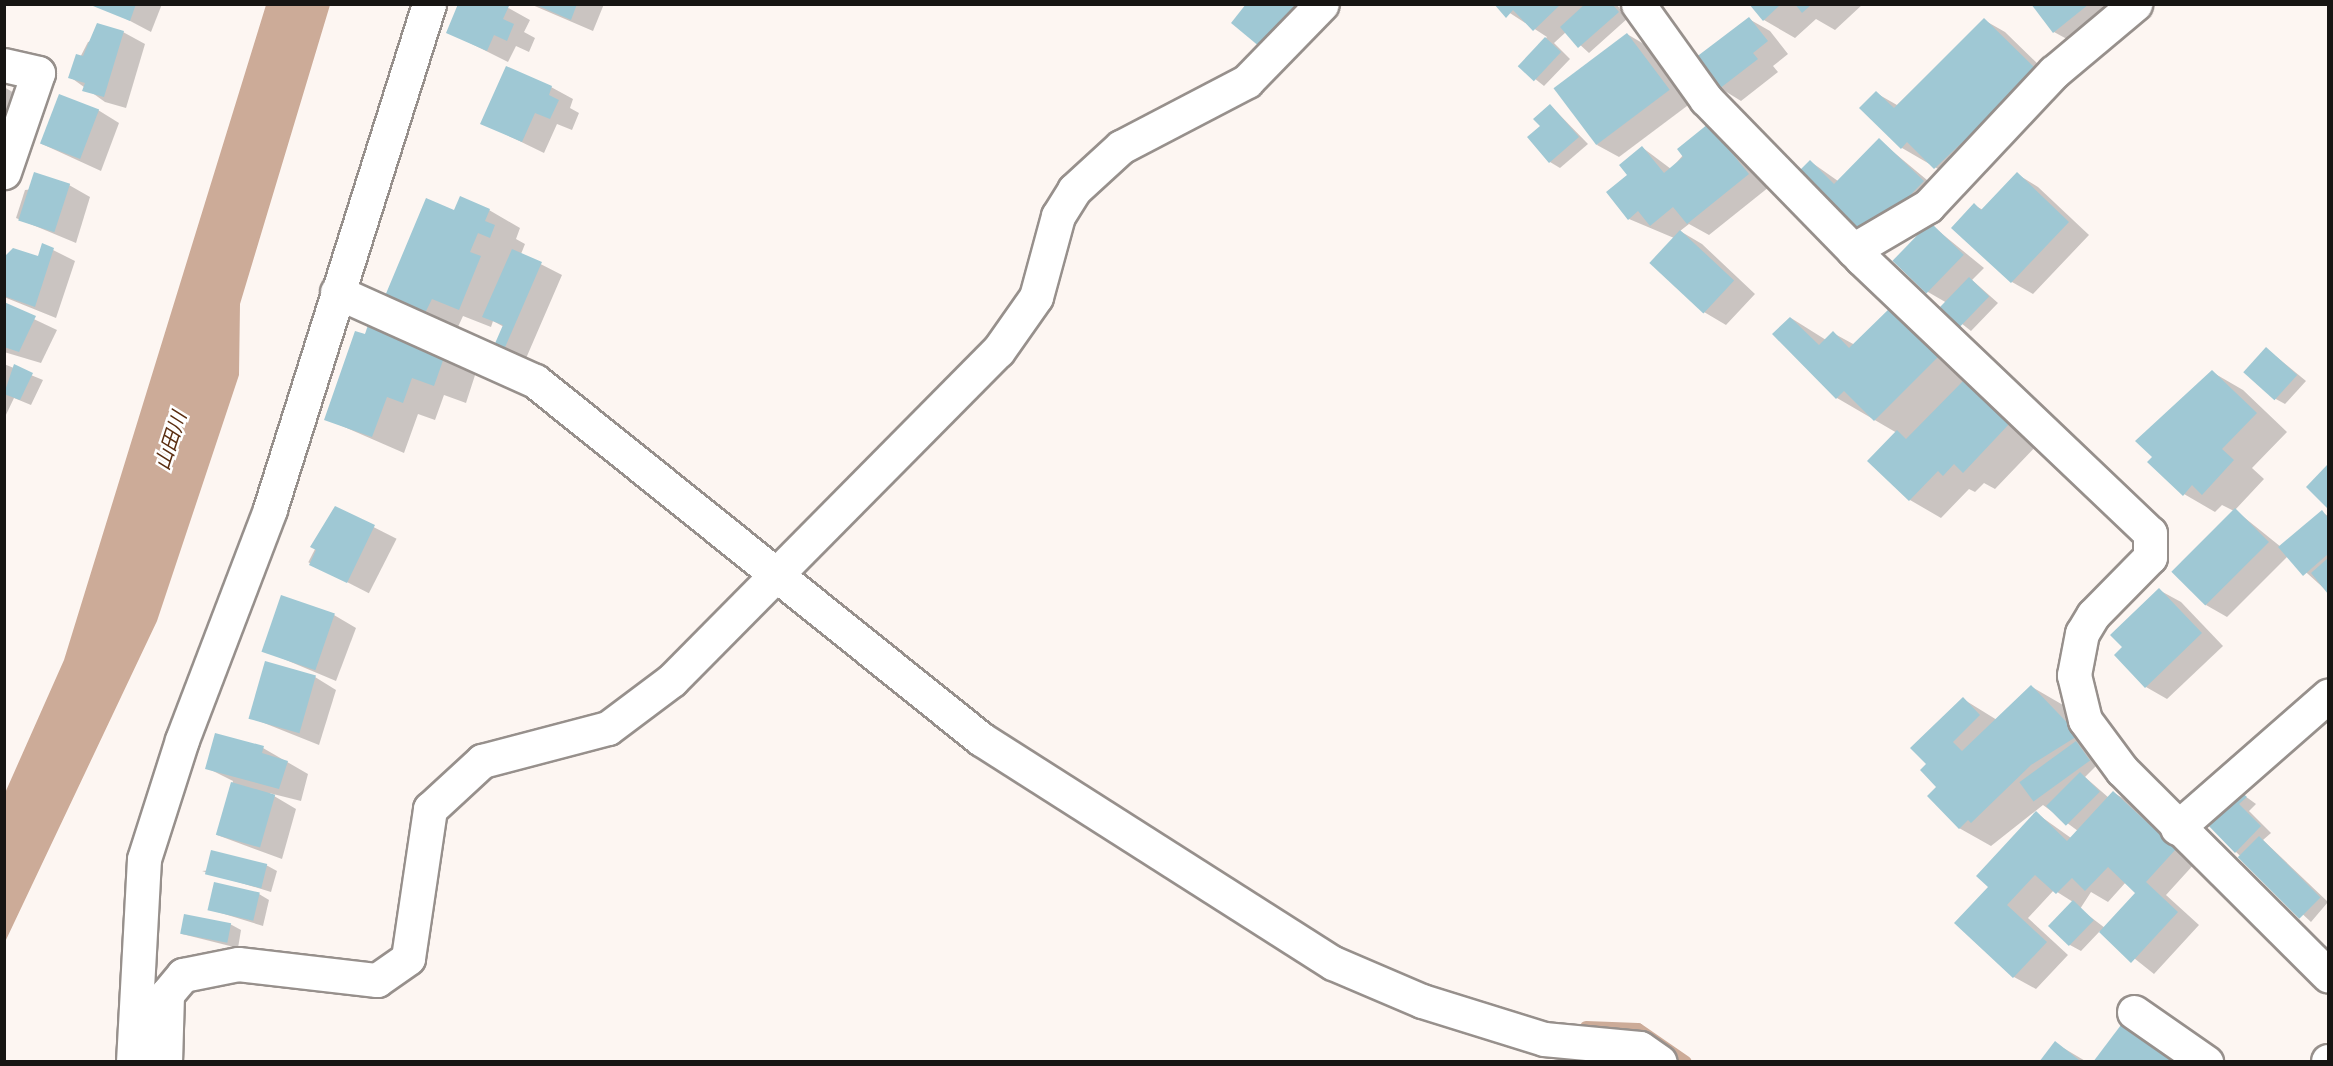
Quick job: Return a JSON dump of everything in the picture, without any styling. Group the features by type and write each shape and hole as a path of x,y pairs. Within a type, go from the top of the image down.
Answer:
{"street":[{"path":"134,1062 144,859 182,740 270,509 429,4"},
{"path":"165,1062 167,994 183,975 238,964 377,980 408,958 430,809 482,761 608,728 672,680 1018,325 1035,297 1058,216 1074,190 1120,147 1247,81 1322,4"},
{"path":"1638,4 1706,99 1853,250 2150,533 2150,557 2092,615 2082,633 2074,675 2085,720 2122,771 2176,828 2328,975"},
{"path":"1853,250 1929,206 2054,72 2135,4"},
{"path":"4,65 38,73 4,172"},
{"path":"338,292 535,381 981,739 1333,963 1422,1000 1544,1039 1640,1048 1660,1062"},
{"path":"2176,828 2328,696"},
{"path":"2134,1011 2206,1062"}],"water":[{"name":"山田川","path":"266,5 330,5 240,304 239,375 157,621 5,942 5,793 64,660"}],"building":[{"path":"88,4 136,4 130,21"},
{"path":"458,4 509,6 503,19 514,24 507,41 494,35 487,51 446,33"},
{"path":"534,4 577,4 571,20"},
{"path":"1246,4 1305,4 1266,52 1231,23"},
{"path":"1494,4 1561,4 1533,31 1513,10 1506,18"},
{"path":"1585,4 1612,4 1619,12 1578,48 1560,27"},
{"path":"1749,4 1781,4 1763,21"},
{"path":"1795,4 1812,4 1802,13"},
{"path":"2031,4 2089,4 2053,33"},
{"path":"1749,17 1768,41 1753,53 1758,59 1719,89 1695,58"},
{"path":"1984,18 2038,71 1934,169 1907,142 1901,149 1859,108 1876,91 1894,108"},
{"path":"97,23 124,31 104,97 82,91 85,83 68,78 76,54 83,56"},
{"path":"1627,33 1670,90 1596,145 1554,88"},
{"path":"1545,37 1561,52 1534,81 1518,66"},
{"path":"506,66 552,86 549,95 559,100 550,119 535,113 522,142 480,124"},
{"path":"59,94 99,109 80,159 40,143"},
{"path":"1550,104 1579,137 1549,163 1527,137 1540,126 1533,119"},
{"path":"1708,124 1749,174 1687,224 1673,207 1650,226 1638,211 1628,220 1606,192 1627,175 1619,165 1642,146 1664,173 1683,157 1677,149"},
{"path":"1879,138 1924,181 1892,214 1858,232 1796,174 1810,160 1834,184"},
{"path":"34,172 70,184 54,232 18,221"},
{"path":"2017,172 2069,222 2011,283 1951,228 1974,203 1981,210"},
{"path":"460,196 490,209 485,221 495,225 490,238 478,233 470,252 481,256 459,310 432,299 425,313 385,296 426,198 454,210"},
{"path":"1930,222 1964,255 1926,293 1892,261"},
{"path":"1680,230 1734,280 1703,313 1649,263"},
{"path":"42,243 54,248 35,307 4,296 6,255 13,248 38,256"},
{"path":"512,249 542,262 503,352 493,348 503,325 482,317"},
{"path":"1969,277 1989,296 1960,327 1940,307"},
{"path":"4,302 36,316 19,352 4,347"},
{"path":"1892,306 1941,354 1874,421 1844,391 1836,399 1772,334 1790,317 1819,345 1833,331 1849,348"},
{"path":"369,322 447,349 434,386 412,378 403,403 387,397 372,437 324,420 355,331 365,334"},
{"path":"2266,347 2297,375 2274,400 2243,372"},
{"path":"14,364 33,373 20,400 4,394"},
{"path":"2212,370 2257,413 2222,449 2234,460 2202,495 2192,485 2183,496 2147,462 2152,457 2135,441"},
{"path":"1966,378 2011,422 1963,473 1954,464 1943,476 1938,471 1909,501 1867,461 1897,430 1906,439"},
{"path":"2328,464 2328,509 2306,487"},
{"path":"335,506 375,525 347,583 309,565 316,550 310,547"},
{"path":"2235,508 2269,542 2205,606 2171,572"},
{"path":"2322,510 2328,518 2328,554 2303,576 2278,547"},
{"path":"2328,558 2328,594 2311,573"},
{"path":"2159,588 2202,633 2145,688 2114,655 2122,647 2110,635"},
{"path":"281,595 335,614 315,670 261,652"},
{"path":"265,661 316,676 299,733 248,719"},
{"path":"2031,685 2079,735 2031,765 1971,823 1968,820 1959,829 1927,796 1936,787 1920,770 1926,764 1910,748 1963,697 1980,715 1953,742 1962,751"},
{"path":"215,733 264,746 262,753 288,761 279,789 205,769"},
{"path":"2076,741 2090,760 2033,802 2019,782"},
{"path":"2080,772 2100,792 2066,826 2046,806"},
{"path":"231,782 275,795 260,848 216,835"},
{"path":"2238,789 2247,797 2239,804 2261,826 2235,853 2205,822"},
{"path":"2113,791 2176,849 2146,882 2178,912 2131,963 2099,932 2135,893 2108,867 2085,891 2072,878 2056,894 2035,875 2007,905 2047,942 2013,978 1954,923 1988,887 1976,876 2036,811 2067,841"},
{"path":"2259,836 2321,898 2299,919 2238,857"},
{"path":"211,850 267,864 261,888 205,874"},
{"path":"214,882 260,893 253,921 207,910"},
{"path":"2073,900 2094,920 2069,946 2048,926"},
{"path":"184,914 231,923 227,943 180,934"},
{"path":"2127,1017 2184,1062 2093,1062"},
{"path":"2055,1041 2079,1060 2077,1062 2039,1062"}],"waterway":[{"path":"1586,1027 1638,1029 1686,1062"}]}
